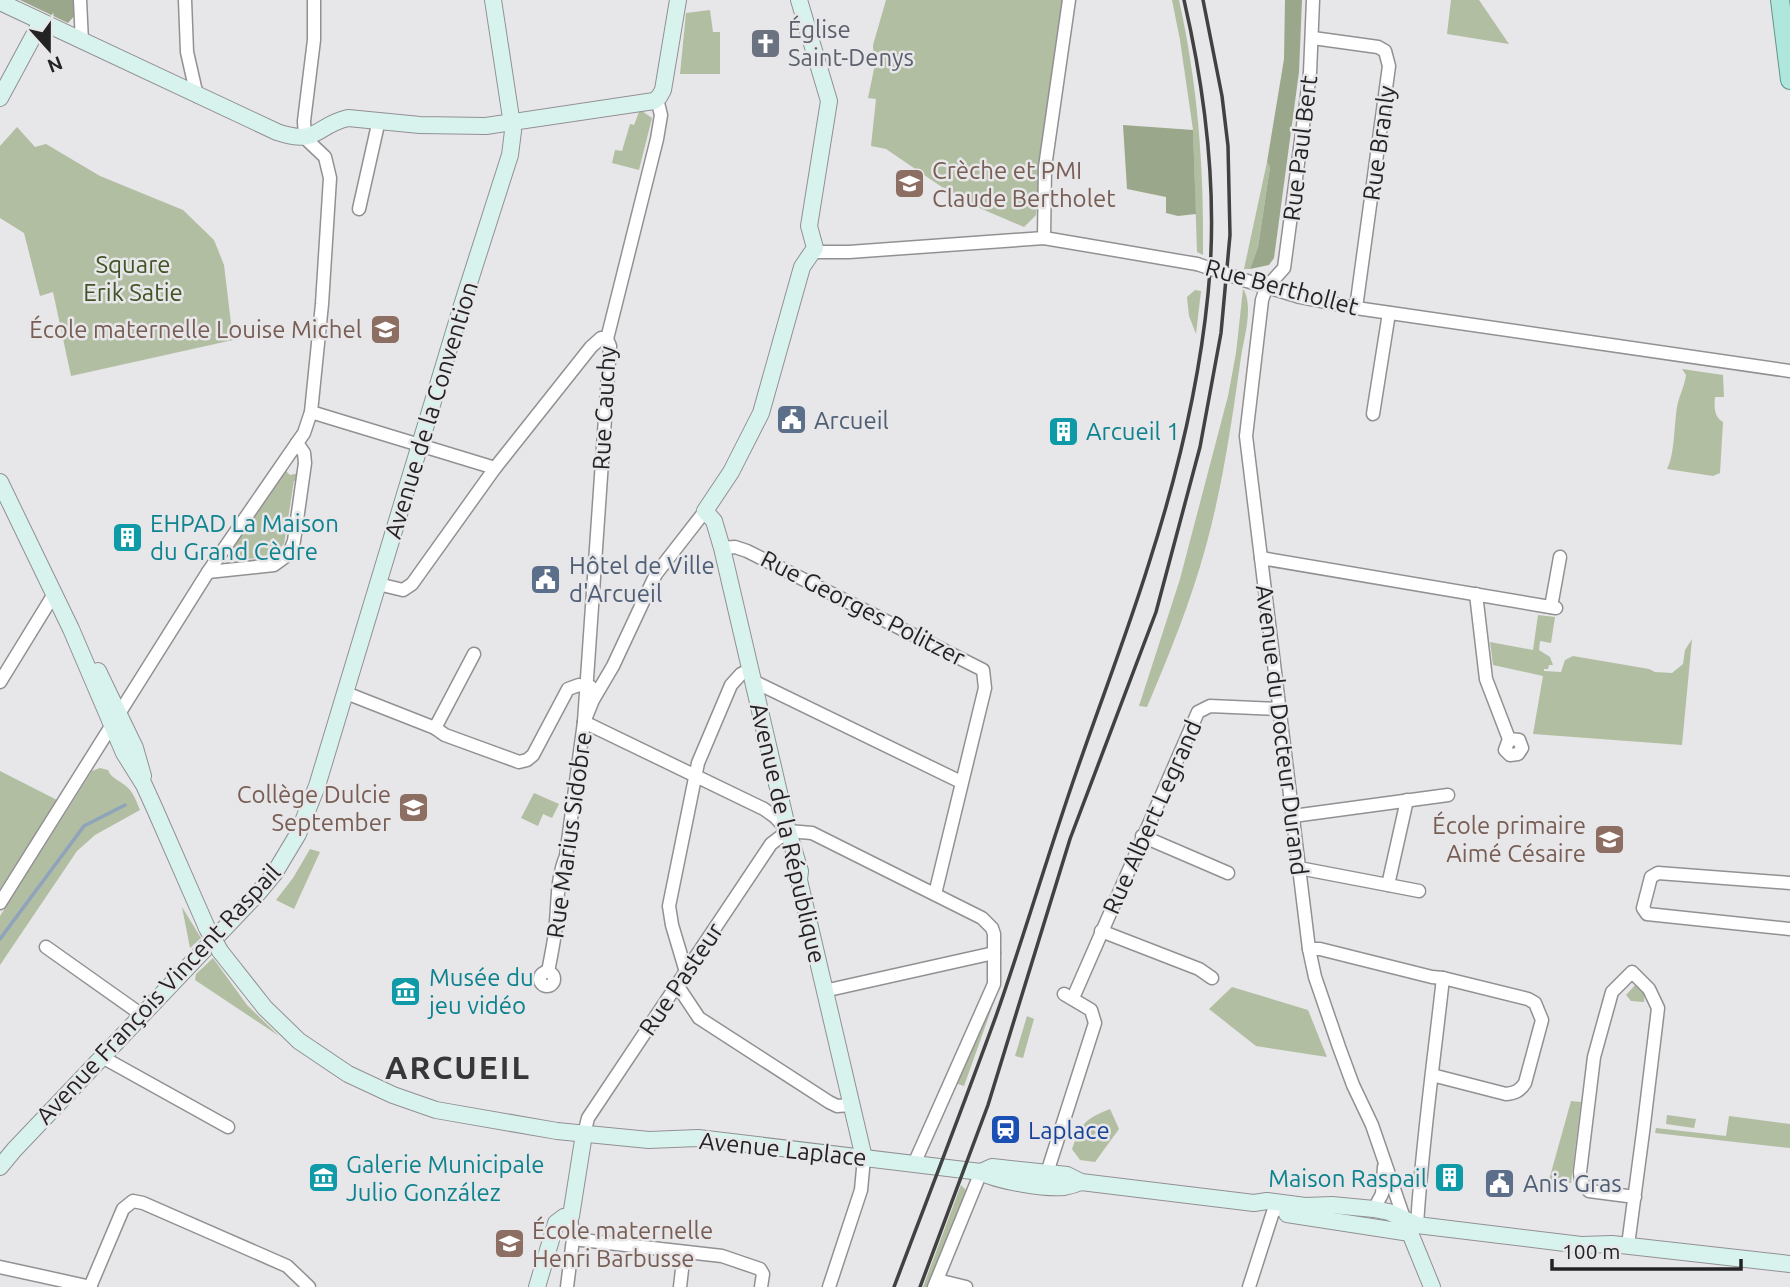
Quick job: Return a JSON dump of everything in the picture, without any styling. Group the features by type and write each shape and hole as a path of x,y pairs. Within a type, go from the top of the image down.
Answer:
{"main road":[{"name":"Avenue de la Convention","path":"306,814 346,693 510,155 512,122 493,0"},
{"name":"Rue Cauchy","path":"658,98 678,0"},
{"path":"800,0 821,69 829,107 809,226 815,244 814,252"},
{"path":"1780,0 1790,80"},
{"path":"0,2 277,132 305,138 348,118 465,127 658,98"},
{"path":"0,98 41,22"},
{"name":"Rue Marius Sidobre","path":"705,511 732,472 761,413 802,267 814,252"},
{"name":"Avenue Laplace","path":"0,482 71,629 90,656 116,720 138,756 144,785 207,928 220,951 251,992 282,1025 318,1055 393,1095 436,1110 472,1118 584,1134 649,1140 698,1138 981,1172 993,1179 1045,1179 1064,1187 1081,1182 1254,1203 1267,1201 1322,1213 1410,1225 1581,1245 1628,1245 1790,1264"},
{"name":"Avenue de la République","path":"705,511 714,521 722,548 788,831 800,871 799,880 864,1158"},
{"name":"Avenue François Vincent Raspail","path":"0,1167 274,874 306,814"},
{"path":"537,1287 556,1223 571,1216 584,1134"},
{"name":"Avenue Laplace","path":"1254,1203 1273,1212 1322,1213 1332,1205 1374,1209 1390,1212 1410,1225"},
{"path":"1410,1225 1432,1287"}],"street":[{"path":"80,0 82,42"},
{"path":"185,0 187,52 197,96"},
{"path":"0,903 208,572 304,433 311,412 322,304 330,178 325,158 305,138 304,121 314,40 314,0"},
{"path":"1044,238 1045,167 1069,0"},
{"name":"Rue Paul Bert","path":"1266,288 1284,268 1312,38 1313,0"},
{"name":"Rue Branly","path":"1312,38 1378,47 1385,51 1390,66 1356,308"},
{"name":"Rue Cauchy","path":"584,722 610,346 607,339 657,139 661,115 658,98"},
{"path":"359,209 379,120"},
{"name":"Rue Berthollet","path":"814,252 849,252 1044,238 1198,264 1266,288 1356,308 1790,372"},
{"name":"Avenue du Docteur Durand","path":"1266,288 1260,312 1246,436 1308,949 1339,1047 1410,1225"},
{"path":"1373,414 1389,313"},
{"path":"378,584 403,590 412,584 495,468 595,342 601,338 607,339"},
{"path":"311,412 495,468"},
{"path":"208,572 274,565 289,554 294,541 305,463 304,453 297,443"},
{"name":"Rue Marius Sidobre","path":"548,972 556,918 556,898 560,871 566,856 584,722 656,573 705,511"},
{"name":"Rue Georges Politzer","path":"722,548 735,547 747,551 982,670 985,688 935,894"},
{"path":"1261,558 1554,607 1560,557"},
{"path":"0,682 54,594"},
{"path":"1476,594 1486,678 1509,739"},
{"path":"435,728 474,654"},
{"path":"686,972 669,906 698,763 731,685 741,674 751,675 961,782"},
{"path":"346,693 435,728 445,735 512,761 523,762 533,755 565,692 571,687 601,686"},
{"name":"Rue Albert Legrand","path":"1045,1179 1095,1023 1093,1013 1068,996 1101,931 1198,712 1210,706 1279,709"},
{"path":"584,722 764,809 788,831 812,833 982,918 992,928 994,984 914,1164"},
{"path":"1293,816 1448,795"},
{"path":"1388,885 1407,800"},
{"name":"Rue Pasteur","path":"584,1134 588,1118 771,844 788,831"},
{"path":"1142,836 1228,873"},
{"path":"1299,868 1419,891"},
{"path":"1790,883 1658,873 1651,877 1643,908 1647,914 1790,929"},
{"path":"1101,931 1199,969 1212,978"},
{"path":"46,947 142,1015"},
{"path":"1308,949 1320,949 1432,978 1443,978 1535,1003 1542,1020 1525,1083 1513,1094 1432,1075"},
{"path":"824,991 994,953"},
{"path":"1628,1245 1635,1197 1658,1008 1649,989 1632,972 1612,992 1594,1057 1580,1172 1581,1181 1589,1191 1635,1197"},
{"path":"1410,1225 1443,978"},
{"path":"677,985 699,1018 837,1107 851,1105"},
{"path":"102,1057 228,1126"},
{"path":"829,1287 861,1190 864,1158"},
{"name":"Avenue du Docteur Durand","path":"1374,1209 1382,1194 1385,1160"},
{"path":"967,1287 936,1283 981,1172"},
{"path":"0,1267 90,1287 125,1206 136,1201 287,1266 309,1287"},
{"path":"1249,1287 1273,1212"},
{"path":"567,1287 573,1239 571,1216"},
{"path":"573,1239 722,1256 744,1265 755,1266 763,1274 761,1287"},
{"path":"680,1287 684,1252"}],"green space":[{"path":"20,0 75,0 76,14 68,23"},
{"path":"886,0 1063,0 1046,116 1036,215 1024,227 961,200 886,149 871,146 876,99 868,98 874,69 873,45"},
{"path":"1172,0 1179,0 1195,96 1201,159 1203,255 1197,252 1193,130"},
{"path":"1285,0 1302,0 1299,72 1274,258 1269,265 1250,269 1258,247 1270,167 1267,162 1284,59"},
{"path":"1451,0 1479,0 1509,44 1447,34"},
{"path":"710,10 713,32 720,32 720,74 680,74 686,13"},
{"path":"642,111 652,118 639,170 612,163 615,150 622,151 630,124 634,125 639,112"},
{"path":"1123,125 1193,130 1196,214 1178,216 1166,213 1166,197 1127,189"},
{"name":"Square Erik Satie","path":"17,127 35,147 46,144 100,176 183,210 214,240 224,265 233,340 71,376 53,292 40,296 24,233 0,218 0,146"},
{"path":"1267,162 1270,167 1258,247 1250,269 1244,269"},
{"path":"1243,289 1248,304 1247,322 1212,523 1194,587 1171,648 1147,707 1139,706 1180,579 1228,396"},
{"path":"1195,290 1201,291 1196,334 1189,316 1187,297"},
{"path":"1682,369 1723,375 1724,397 1715,397 1716,415 1723,422 1720,473 1713,476 1667,469 1673,448 1677,407 1686,375"},
{"path":"285,470 290,475 299,473 298,481 294,481 284,544 272,556 239,560 238,555 230,550"},
{"path":"1538,615 1555,617 1551,643 1540,641 1539,650 1550,657 1553,665 1549,665 1544,671 1561,672 1565,660 1573,656 1672,673 1683,664 1685,650 1692,639 1682,745 1533,734 1543,676 1493,665 1490,642 1533,650"},
{"path":"100,768 108,770 129,789 140,810 95,835 77,851 0,965 0,916 92,771"},
{"path":"0,771 57,800 0,889"},
{"path":"534,793 559,804 552,818 543,814 538,826 521,818"},
{"path":"310,849 320,852 294,909 276,900"},
{"path":"182,907 201,938 190,948"},
{"path":"213,958 247,1005 279,1036 195,980 196,974"},
{"path":"1638,982 1645,989 1644,1002 1631,1001 1626,995"},
{"path":"1232,987 1308,1010 1327,1057 1256,1046 1209,1009"},
{"path":"999,988 964,1086 955,1083"},
{"path":"1027,1016 1034,1019 1023,1058 1015,1056"},
{"path":"1571,1101 1581,1102 1571,1183 1549,1180"},
{"path":"1110,1109 1119,1129 1095,1162 1080,1160 1072,1149 1078,1133 1089,1119"},
{"path":"1667,1115 1696,1119 1694,1128 1666,1124"},
{"path":"1729,1116 1790,1124 1790,1148 1655,1133 1656,1128 1726,1136"},
{"path":"961,1185 969,1193 930,1287 923,1287"}],"waterway":[{"path":"0,939 84,826 125,805"}],"railway":[{"path":"894,1287 1006,986 1066,803 1141,590 1186,430 1204,328 1212,220 1204,109 1184,0"},
{"path":"920,1287 988,1105 1070,839 1156,612 1200,447 1221,333 1230,235 1228,146 1222,96 1203,0"}],"place":[{"name":"Église Saint-Denys","path":"765,43"},
{"name":"Crèche et PMI Claude Bertholet","path":"909,184"},
{"name":"École maternelle Louise Michel","path":"385,329"},
{"name":"Arcueil","path":"791,420"},
{"name":"Arcueil 1","path":"1063,431"},
{"name":"EHPAD La Maison du Grand Cèdre","path":"127,537"},
{"name":"Hôtel de Ville d'Arcueil","path":"546,579"},
{"name":"Collège Dulcie September","path":"414,808"},
{"name":"École primaire Aimé Césaire","path":"1609,839"},
{"name":"Musée du jeu vidéo","path":"406,991"},
{"name":"Laplace","path":"1005,1130"},
{"name":"Galerie Municipale Julio González","path":"323,1178"},
{"name":"Maison Raspail","path":"1450,1178"},
{"name":"Anis Gras","path":"1500,1183"},
{"name":"École maternelle Henri Barbusse","path":"509,1244"}],"district":[{"name":"ARCUEIL","path":"458,1067"}]}
